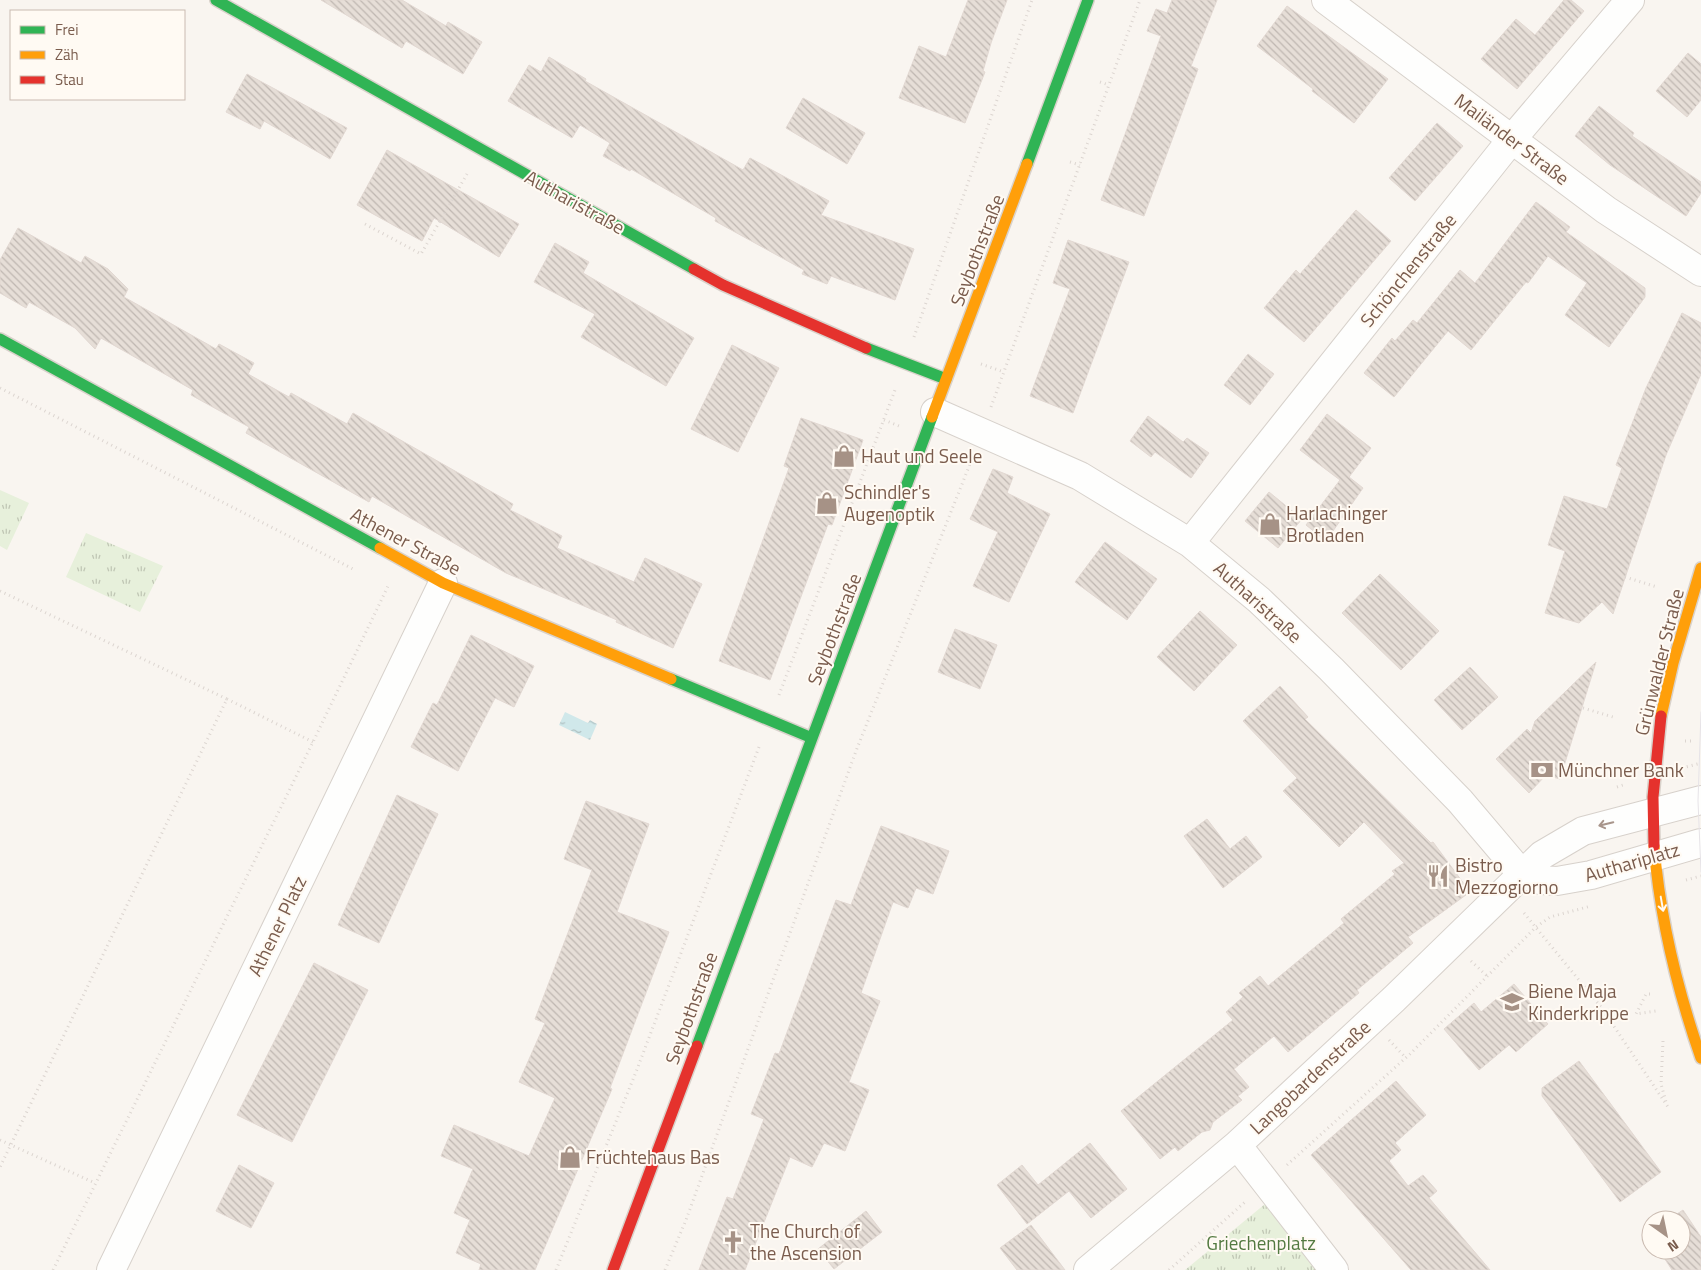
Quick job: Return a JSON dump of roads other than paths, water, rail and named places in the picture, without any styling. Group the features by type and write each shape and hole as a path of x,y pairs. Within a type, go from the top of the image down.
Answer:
{"street":[{"name":"Autharistraße","path":"216,0 723,285 904,364 946,379"},
{"name":"Seybothstraße","path":"613,1270 1088,0"},
{"name":"Mailänder Straße","path":"1326,0 1606,210 1701,272"},
{"name":"Schönchenstraße","path":"1190,543 1512,139 1630,0"},
{"name":"Athener Straße","path":"0,339 443,583 812,738"},
{"name":"Autharistraße","path":"935,412 1080,476 1190,543 1259,600 1331,669 1460,801 1513,881"},
{"name":"Grünwalder Straße","path":"1701,568 1684,623 1654,760 1654,812 1658,888 1671,958 1681,998 1701,1058"},
{"name":"Athener Platz","path":"111,1270 443,583"},
{"path":"1513,881 1542,855 1582,830 1701,800"},
{"name":"Authariplatz","path":"1513,881 1557,881 1591,875 1701,843"},
{"name":"Langobardenstraße","path":"1101,1266 1237,1145 1394,999 1513,881"},
{"path":"1237,1145 1334,1270"}],"water":[{"path":"565,712 588,723 590,720 597,724 590,740 559,725"}],"tram line":[{"path":"1701,712 1698,801 1701,872"}],"place":[{"name":"Haut und Seele","path":"844,456"},
{"name":"Schindler's Augenoptik","path":"827,503"},
{"name":"Harlachinger Brotladen","path":"1270,524"},
{"name":"Münchner Bank","path":"1542,770"},
{"name":"Bistro Mezzogiorno","path":"1438,876"},
{"name":"Biene Maja Kinderkrippe","path":"1512,1002"},
{"name":"Früchtehaus Bas","path":"570,1157"},
{"name":"The Church of the Ascension","path":"733,1242"}],"park label":[{"name":"Griechenplatz","path":"1261,1243"}]}
